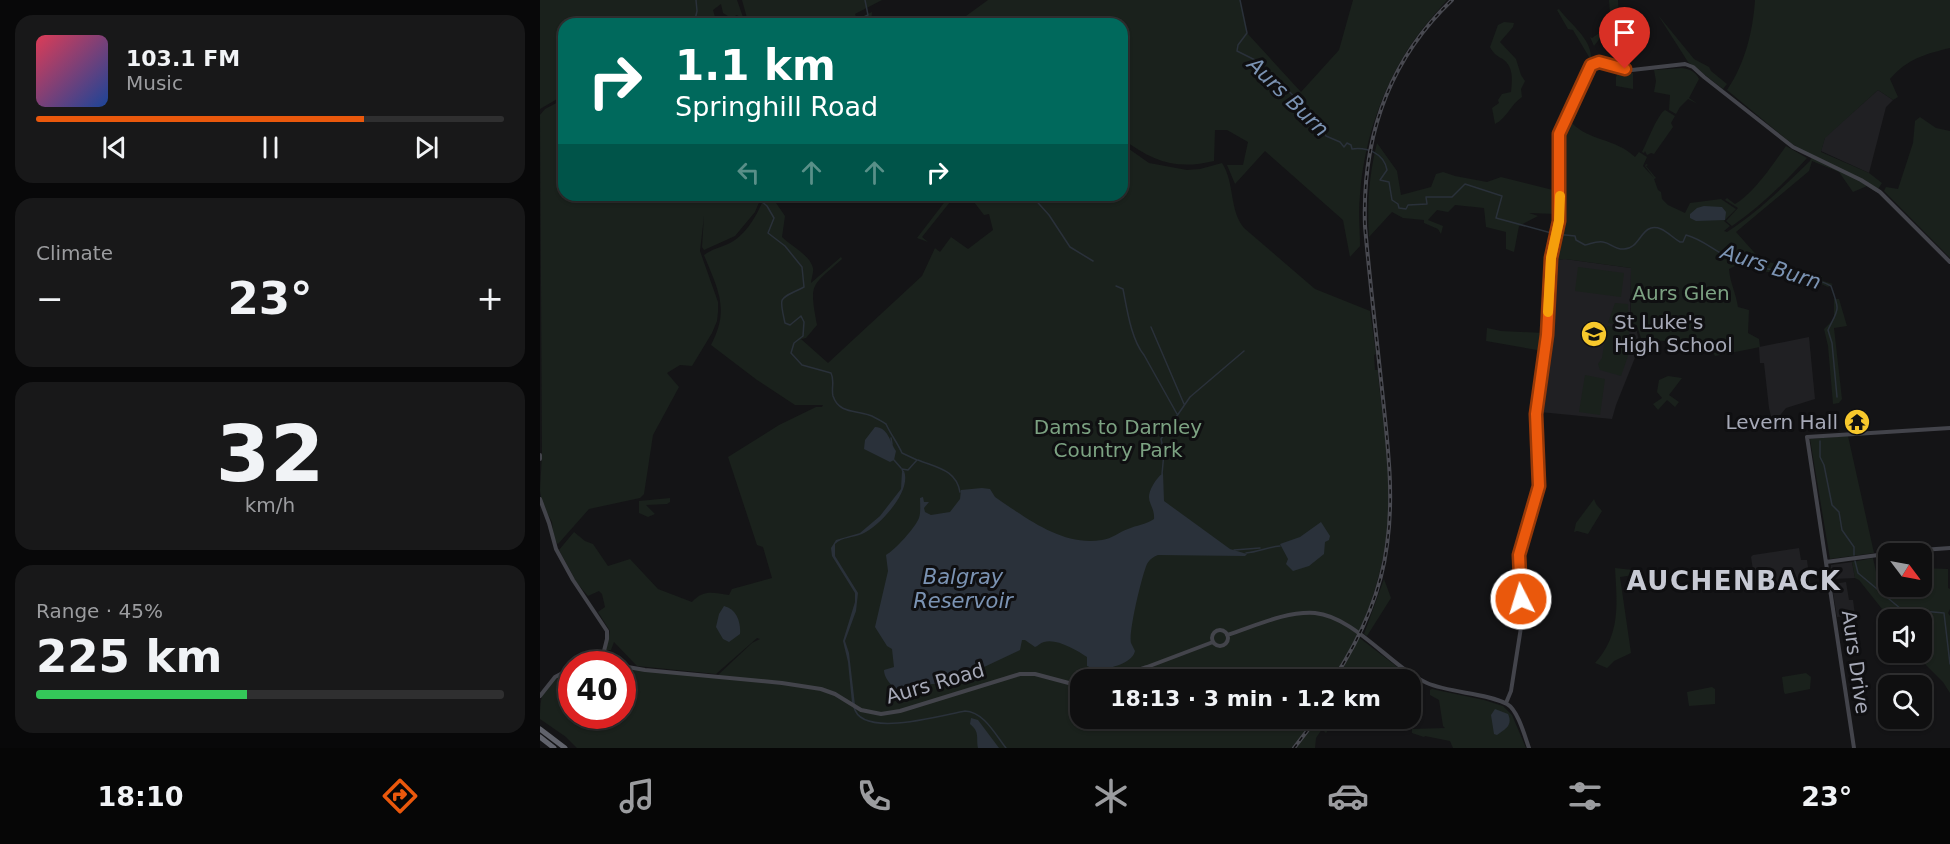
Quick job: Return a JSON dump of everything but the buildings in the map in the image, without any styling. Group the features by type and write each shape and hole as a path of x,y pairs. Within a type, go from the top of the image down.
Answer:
{"highway":[{"path":"540,729 565,748"},
{"path":"540,737 554,748"}],"street":[{"path":"1506,703 1511,691 1522,621 1519,555 1539,486 1536,414 1547,335 1551,258 1559,221 1559,134 1586,74 1594,63 1599,62 1632,70 1685,64 1691,66 1796,149 1855,177 1880,192 1950,262"},
{"name":"Aurs Drive","path":"1854,748 1807,437 1950,428"},
{"path":"540,499 556,549 573,580 607,631 608,639 604,651"},
{"path":"1826,562 1950,548"},
{"path":"1227,635 1282,616 1322,614 1352,629 1426,683 1506,703 1516,715 1529,748"},
{"path":"1217,631 1224,631 1227,635 1225,644 1217,645 1213,642 1212,637 1217,631"},
{"path":"1141,669 1213,642"},
{"name":"Aurs Road","path":"636,668 821,689 835,694 858,708 877,714 895,712 1024,673 1070,683"},
{"path":"540,696 558,675"}],"shaded area":[{"path":"1878,90 1893,100 1886,107 1869,173 1821,151 1825,137"},
{"name":"St Luke's High School","path":"1565,259 1631,268 1630,326 1633,324 1636,328 1640,345 1612,419 1540,412 1550,350 1553,260"},
{"path":"1809,337 1815,399 1786,408 1773,424 1764,363 1760,363 1759,347"},
{"path":"1799,548 1801,560 1807,560 1810,583 1756,589 1751,557 1753,555"},
{"path":"1852,562 1855,578 1833,579 1831,577 1831,565"},
{"path":"1846,582 1849,600 1853,600 1855,615 1837,617 1832,586"}],"green space":[{"path":"540,0 737,0 742,18 737,15 731,18 723,13 721,4 713,10 714,18 558,18 558,98 540,109"},
{"path":"742,0 882,0 855,14 857,18 747,18"},
{"path":"988,0 1240,0 1247,33 1301,92 1339,50 1353,0 1447,0 1408,50 1396,69 1378,109 1362,174 1359,208 1360,246 1350,257 1343,220 1265,151 1235,184 1227,165 1243,165 1248,142 1227,130 1215,130 1214,161 1201,164 1166,162 1128,143 1128,18 969,18 966,16"},
{"path":"1609,0 1618,0 1619,22 1616,27 1604,33 1594,46 1590,37 1592,38 1611,25 1606,16 1610,13"},
{"name":"Aurs Glen","path":"1755,0 1950,0 1950,48 1925,55 1896,72 1890,79 1898,97 1893,100 1878,90 1825,138 1821,152 1869,173 1882,183 1876,192 1867,186 1853,192 1839,172 1812,161 1809,171 1736,232 1761,260 1822,276 1823,281 1833,284 1828,287 1812,280 1735,266 1729,269 1738,307 1749,310 1748,333 1759,339 1760,347 1715,356 1710,346 1654,340 1643,344 1637,326 1631,324 1631,268 1565,259 1553,260 1562,218 1562,134 1566,122 1570,123 1580,108 1572,123 1579,129 1619,146 1635,157 1639,152 1647,157 1643,166 1654,178 1645,166 1648,165 1646,166 1656,178 1654,179 1662,199 1668,205 1685,213 1690,203 1721,199 1736,209 1724,221 1730,226 1724,231 1727,232 1760,208 1810,161 1812,156 1792,144 1727,90 1739,69 1747,47"},
{"path":"1559,9 1584,37 1591,57 1573,30 1568,29 1557,10"},
{"path":"872,12 872,18 859,18"},
{"path":"1658,15 1694,59 1709,67 1727,84 1723,89 1688,62"},
{"path":"1504,22 1514,23 1500,42 1516,59 1525,81 1521,89 1522,97 1495,124 1492,108 1499,103 1498,100 1502,94 1511,92 1512,75 1509,67 1490,47 1498,25"},
{"path":"1598,66 1612,69 1612,71 1599,68 1592,75 1580,106 1569,122 1567,121 1590,70"},
{"path":"1682,68 1692,71 1699,79 1689,98 1698,104 1688,99 1676,114 1669,110 1670,95 1654,92 1656,81 1654,70"},
{"path":"1619,70 1633,73 1633,89 1616,86"},
{"path":"558,102 558,201 760,201 755,212 735,236 704,250 702,247 704,216 700,251 718,302 717,321 692,366 680,365 667,373 679,387 653,435 644,494 640,498 589,509 558,544 554,540 552,522 542,504 540,490 542,454 540,115 545,109"},
{"path":"1665,110 1675,116 1671,123 1673,127 1654,154 1647,155 1645,151 1642,152"},
{"path":"1920,117 1936,128 1950,131 1950,258 1884,191 1886,187 1898,189 1913,143 1915,121"},
{"path":"1377,143 1397,171 1401,195 1431,187 1436,174 1443,172 1487,182 1501,177 1557,191 1558,211 1556,214 1529,213 1538,216 1519,226 1514,252 1506,249 1506,232 1486,227 1484,208 1455,205 1448,212 1437,210 1428,220 1443,226 1441,234 1438,229 1424,223 1424,220 1403,218 1392,212 1369,237 1369,190"},
{"path":"1786,146 1807,158 1771,194 1732,226 1726,221 1738,208 1725,200 1727,198 1735,204 1749,193"},
{"name":"Dams to Darnley Country Park","path":"1128,148 1149,163 1187,170 1222,163 1229,179 1236,213 1244,228 1315,289 1370,311 1390,492 1384,555 1373,597 1357,636 1400,669 1070,669 1070,729 1322,729 1316,738 1315,748 577,748 566,737 540,719 543,694 558,677 558,729 636,729 636,668 701,676 718,675 752,643 760,639 757,638 716,674 637,666 636,651 623,651 614,642 611,650 606,650 610,631 598,612 605,607 602,594 599,591 588,596 577,583 559,550 574,532 593,544 608,566 630,559 658,589 692,602 701,595 713,593 729,595 732,589 772,578 763,547 757,545 728,457 779,425 823,405 795,405 711,345 717,332 721,310 717,289 704,255 742,235 755,217 763,201 771,201 776,203 785,216 782,237 811,263 813,270 811,283 841,257 842,259 815,286 813,300 817,325 806,338 801,339 828,363 922,276 935,248 940,252 951,237 968,249 993,230 989,214 984,215 974,202 962,201 1128,201"},
{"name":"Dams to Darnley Country Park","path":"945,201 951,201 922,237 928,242 917,238"},
{"path":"1578,267 1624,273 1621,297 1575,291"},
{"path":"1834,299 1839,299 1847,326 1834,328 1842,399 1839,403 1833,404 1828,346 1824,329 1834,319"},
{"path":"1615,303 1628,304 1629,326 1608,323"},
{"path":"1607,326 1629,329 1630,350 1621,376 1600,370 1598,364 1602,358"},
{"path":"1487,328 1544,333 1541,349 1486,341"},
{"path":"1585,375 1605,379 1600,415 1579,412"},
{"path":"1668,376 1682,378 1669,395 1679,402 1675,407 1667,400 1658,410 1653,404 1662,398 1657,392 1659,380"},
{"path":"1848,436 1874,553 1830,559 1810,439"},
{"path":"670,498 667,504 646,505 655,514 648,517 639,513 639,501"},
{"path":"1594,499 1602,511 1588,534 1574,532 1576,523"},
{"path":"1873,558 1876,572 1878,572 1878,597 1932,597 1932,568 1948,569 1950,693 1943,682 1924,663 1932,663 1932,609 1882,609 1855,578 1852,562"},
{"path":"1615,568 1633,570 1634,575 1620,577 1631,653 1614,661 1607,668 1595,663 1609,641 1616,618"},
{"path":"1384,579 1391,598 1367,636 1364,634"},
{"path":"1806,673 1811,677 1810,689 1785,694 1782,677"},
{"path":"1712,687 1715,689 1715,704 1689,706 1687,692"},
{"path":"1430,690 1503,706 1512,715 1526,748 1453,748 1450,741 1412,733 1412,729 1445,728 1439,700 1430,695"}],"water":[{"path":"1722,207 1726,212 1725,220 1696,221 1690,218 1690,214 1697,208"},
{"path":"875,427 883,429 896,451 894,460 890,462 864,449 865,440"},
{"path":"902,471 904,471 905,479 903,488 899,498 885,516 862,534 835,544 835,556 858,593 856,611 845,641 849,653 855,705 852,703 848,662 843,641 855,602 855,593 832,556 831,548 836,540 860,533 880,516 901,489"},
{"name":"Balgray Reservoir","path":"1163,473 1164,501 1230,549 1247,554 1245,556 1158,555 1150,559 1136,604 1131,637 1135,651 1130,659 1105,669 1094,669 1087,666 1087,657 1066,645 1049,641 1035,647 1022,640 1020,650 965,676 938,684 924,684 903,691 896,689 888,680 884,670 894,667 892,649 887,646 875,627 888,571 886,555 899,544 917,522 920,513 920,498 923,497 924,502 929,502 924,508 925,512 931,515 950,512 960,499 961,490 990,489 995,497 1045,529 1073,539 1102,540 1154,519 1149,495 1158,477"},
{"path":"1321,522 1330,536 1325,542 1324,554 1309,566 1293,571 1286,564 1288,559 1280,544 1300,537"},
{"path":"724,606 735,613 740,625 740,634 729,642 723,639 716,627 719,614"},
{"path":"1495,709 1508,714 1510,721 1506,729 1497,735 1494,734 1491,715"},
{"path":"971,718 978,720 999,748 978,748 976,732 970,724"}],"waterway":[{"path":"695,18 696,0"},
{"path":"862,18 868,15 865,0"},
{"name":"Aurs Burn","path":"1240,0 1247,33 1238,45 1237,51 1255,60 1267,75 1288,91 1299,103 1312,125 1319,131 1340,142 1344,147 1347,143 1352,149 1369,150 1379,155 1387,170 1380,180 1389,182 1392,200 1398,204 1399,208 1406,209 1408,205 1427,204 1426,197 1452,197 1465,184 1502,196 1496,218 1555,234 1575,236 1576,240 1585,245 1600,242 1618,248 1630,248 1649,229 1661,229 1680,242 1683,242 1686,235 1741,262 1806,277 1831,286 1837,309 1828,330 1832,343 1837,397"},
{"path":"761,201 774,218 768,233 785,246 802,267 804,287 782,299 785,323 790,325 801,316 804,322 803,336 794,343 791,353 802,365 831,373 833,396 839,406 864,413 886,424 902,453 917,460 908,470 902,469 903,472"},
{"path":"1036,201 1049,215 1070,247 1093,261"},
{"path":"1116,286 1123,289 1136,341 1177,414"},
{"path":"1151,327 1184,404"},
{"path":"1162,474 1164,453 1161,439 1190,397 1244,351"},
{"path":"891,438 892,444"},
{"name":"Aurs Burn","path":"1820,441 1820,457 1824,465 1832,505 1839,512 1842,530 1854,547 1854,555"},
{"path":"894,460 901,468"},
{"path":"918,460 950,474 955,479 960,492"},
{"path":"1246,553 1280,546"},
{"path":"1234,550 1260,548"},
{"name":"Aurs Burn","path":"1855,561 1858,573 1901,609 1944,613 1950,664"},
{"path":"854,707 860,717 871,722 886,723 922,720 965,711 972,712 983,719 1006,748"}],"railway":[{"path":"1340,669 1368,615 1380,581 1389,527 1388,454 1365,226 1368,163 1383,103 1396,75 1411,49 1452,0"},
{"path":"1294,748 1309,729"}],"slow traffic":[{"path":"1548,312 1551,258 1559,221 1560,196"}],"place":[{"name":"St Luke's High School","path":"1594,334"},
{"name":"Levern Hall","path":"1857,422"}],"district":[{"name":"AUCHENBACK","path":"1734,581"}],"route":[{"path":"1521,599 1519,555 1539,486 1535,427 1547,335 1551,258 1559,221 1558,139 1561,127 1589,67 1599,62 1625,69"}]}
